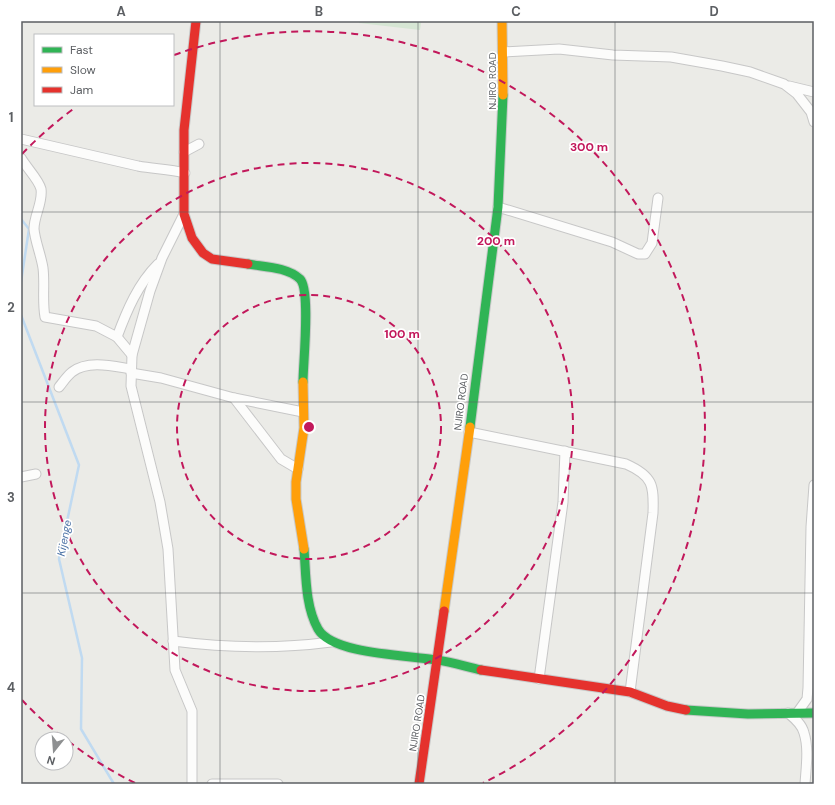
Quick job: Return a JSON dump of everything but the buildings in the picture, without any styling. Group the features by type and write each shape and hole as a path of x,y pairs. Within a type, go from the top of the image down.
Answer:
{"street":[{"path":"196,21 184,130 184,214 192,238 203,253 212,259 280,269 301,280 304,287 306,313 302,449 298,469 296,499 304,544 310,606 316,626 331,642"},
{"name":"NJIRO ROAD","path":"419,784 438,660 498,207 503,121 502,21"},
{"path":"503,52 559,49 614,55 692,59 750,72 784,84 814,92"},
{"path":"784,84 797,94 811,112 814,122"},
{"path":"21,139 138,166 170,169 185,173"},
{"path":"184,152 199,144"},
{"path":"21,158 41,190 34,230 43,266 43,307 45,317 96,326 117,337 132,355"},
{"path":"498,207 612,242 638,254 644,254 652,243 658,198"},
{"path":"184,214 161,262 150,291 132,355 131,386 160,502 168,549 175,670 192,711 192,784"},
{"path":"117,337 135,294 148,274 161,262"},
{"path":"59,387 71,373 81,367 109,366 161,378 234,398 303,412"},
{"path":"234,398 272,445 281,459 298,469"},
{"path":"468,432 626,464 642,471 654,492 653,513 630,692"},
{"path":"539,679 563,502 565,451"},
{"path":"21,477 36,474"},
{"path":"793,713 807,699 811,527 814,485"},
{"path":"173,641 216,646 277,647 331,642 358,650 438,660 484,671 630,692 667,706 691,711 748,714 814,713"},
{"path":"793,713 804,732 805,784"},
{"path":"212,784 278,784"}],"green space":[{"path":"359,21 419,21 421,23 420,30 359,23"}],"waterway":[{"name":"Kijenge","path":"21,219 29,229 21,282"},
{"name":"Kijenge","path":"21,315 79,465 59,559 82,658 81,729 114,784"}],"traffic: fast":[{"path":"470,427 498,207 503,95"},
{"path":"248,264 276,268 289,272 300,279 303,286 306,312 303,382"},
{"path":"304,549 308,600 318,629 326,638 355,649 443,661 481,670"},
{"path":"686,710 748,714 814,713"}],"traffic: slow":[{"path":"502,21 503,95"},
{"path":"303,382 304,428 296,482 296,499 304,549"},
{"path":"444,611 470,427"}],"traffic: jam":[{"path":"196,21 184,130 184,214 192,238 203,253 212,259 248,264"},
{"path":"419,784 444,611"},
{"path":"481,670 630,692 667,706 686,710"}]}
